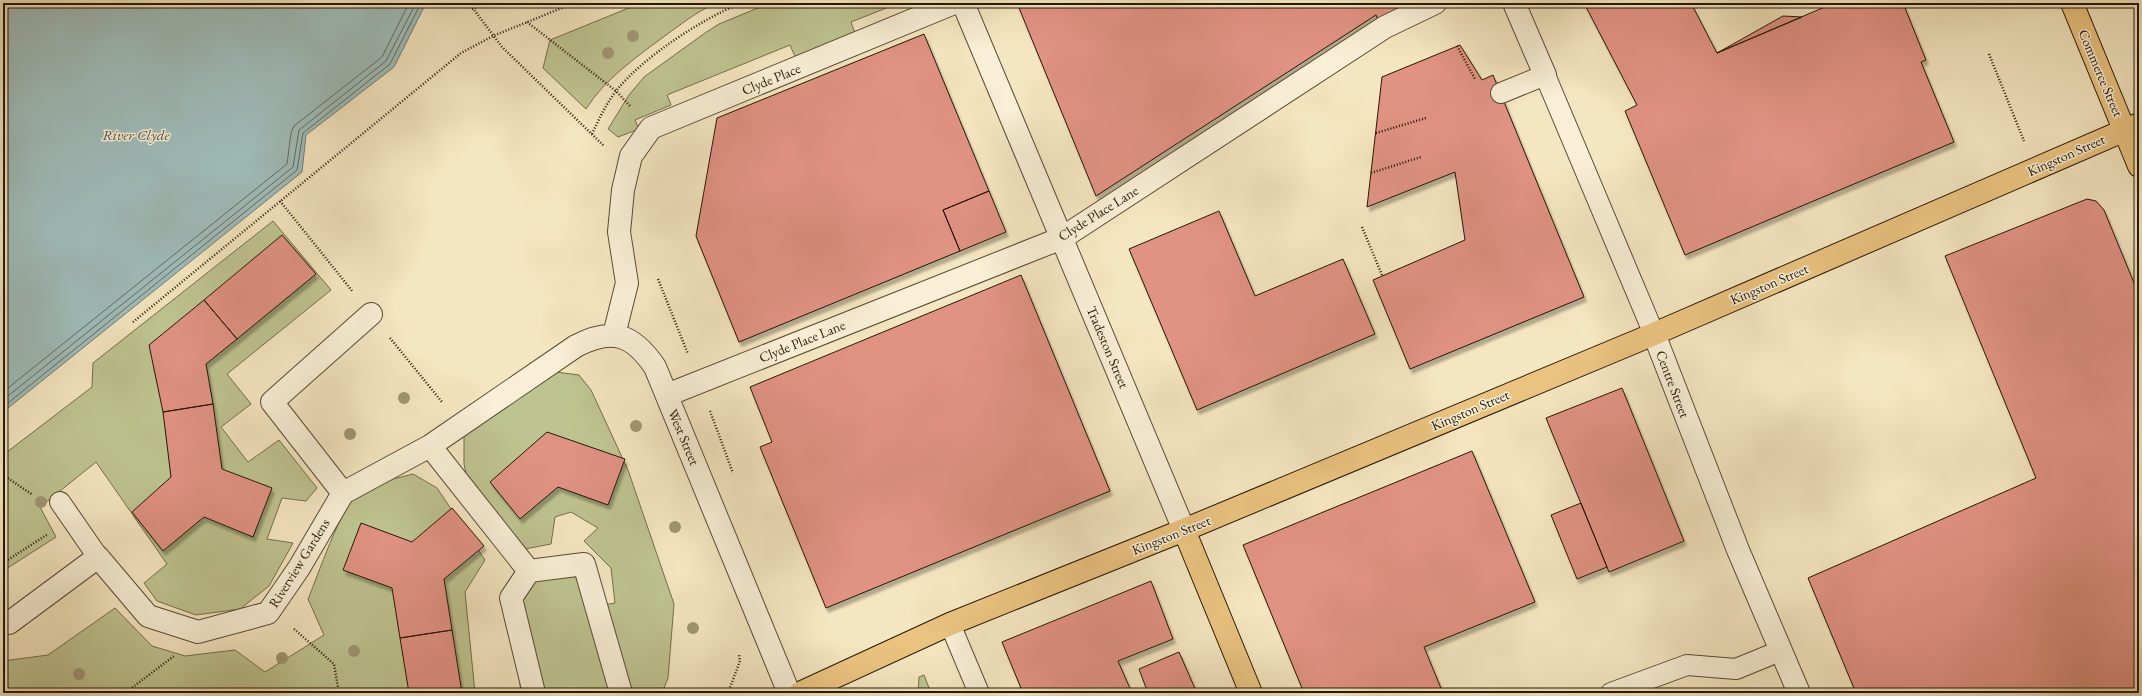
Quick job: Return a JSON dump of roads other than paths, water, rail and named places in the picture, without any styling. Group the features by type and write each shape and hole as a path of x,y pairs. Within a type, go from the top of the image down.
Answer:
{"main road":[{"name":"Commerce Street","path":"2072,3 2132,127 2139,166"},
{"name":"Kingston Street","path":"800,693 950,624 1184,530 1654,334 2132,127"},
{"name":"Tradeston Street","path":"1184,530 1251,693"}],"street":[{"name":"Clyde Place","path":"614,335 626,283 619,232 623,190 631,156 651,128 954,3"},
{"name":"Tradeston Street","path":"963,3 1184,530"},
{"name":"Clyde Place Lane","path":"667,395 1062,238 1385,27 1435,3"},
{"name":"Centre Street","path":"1514,3 1545,75"},
{"path":"371,314 272,402 343,493 430,446 576,346 601,336 614,335"},
{"name":"Centre Street","path":"1654,334 1738,550 1799,693"},
{"name":"West Street","path":"614,335 627,338 646,354 655,366 789,693"},
{"path":"430,446 529,571"},
{"name":"Riverview Gardens","path":"98,557 148,616 198,632 268,613 299,568 343,493"},
{"path":"9,623 98,557"},
{"path":"534,693 511,598 529,571 584,564 621,693"}],"lane":[{"path":"1501,93 1545,75"},
{"name":"Centre Street","path":"1545,75 1654,334"},
{"path":"60,502 98,557"},
{"path":"950,624 979,693"},
{"path":"1611,693 1687,665 1736,669 1780,651"}],"water":[{"name":"River Clyde","path":"3,3 426,3 394,67 306,135 302,172 3,412"}]}
